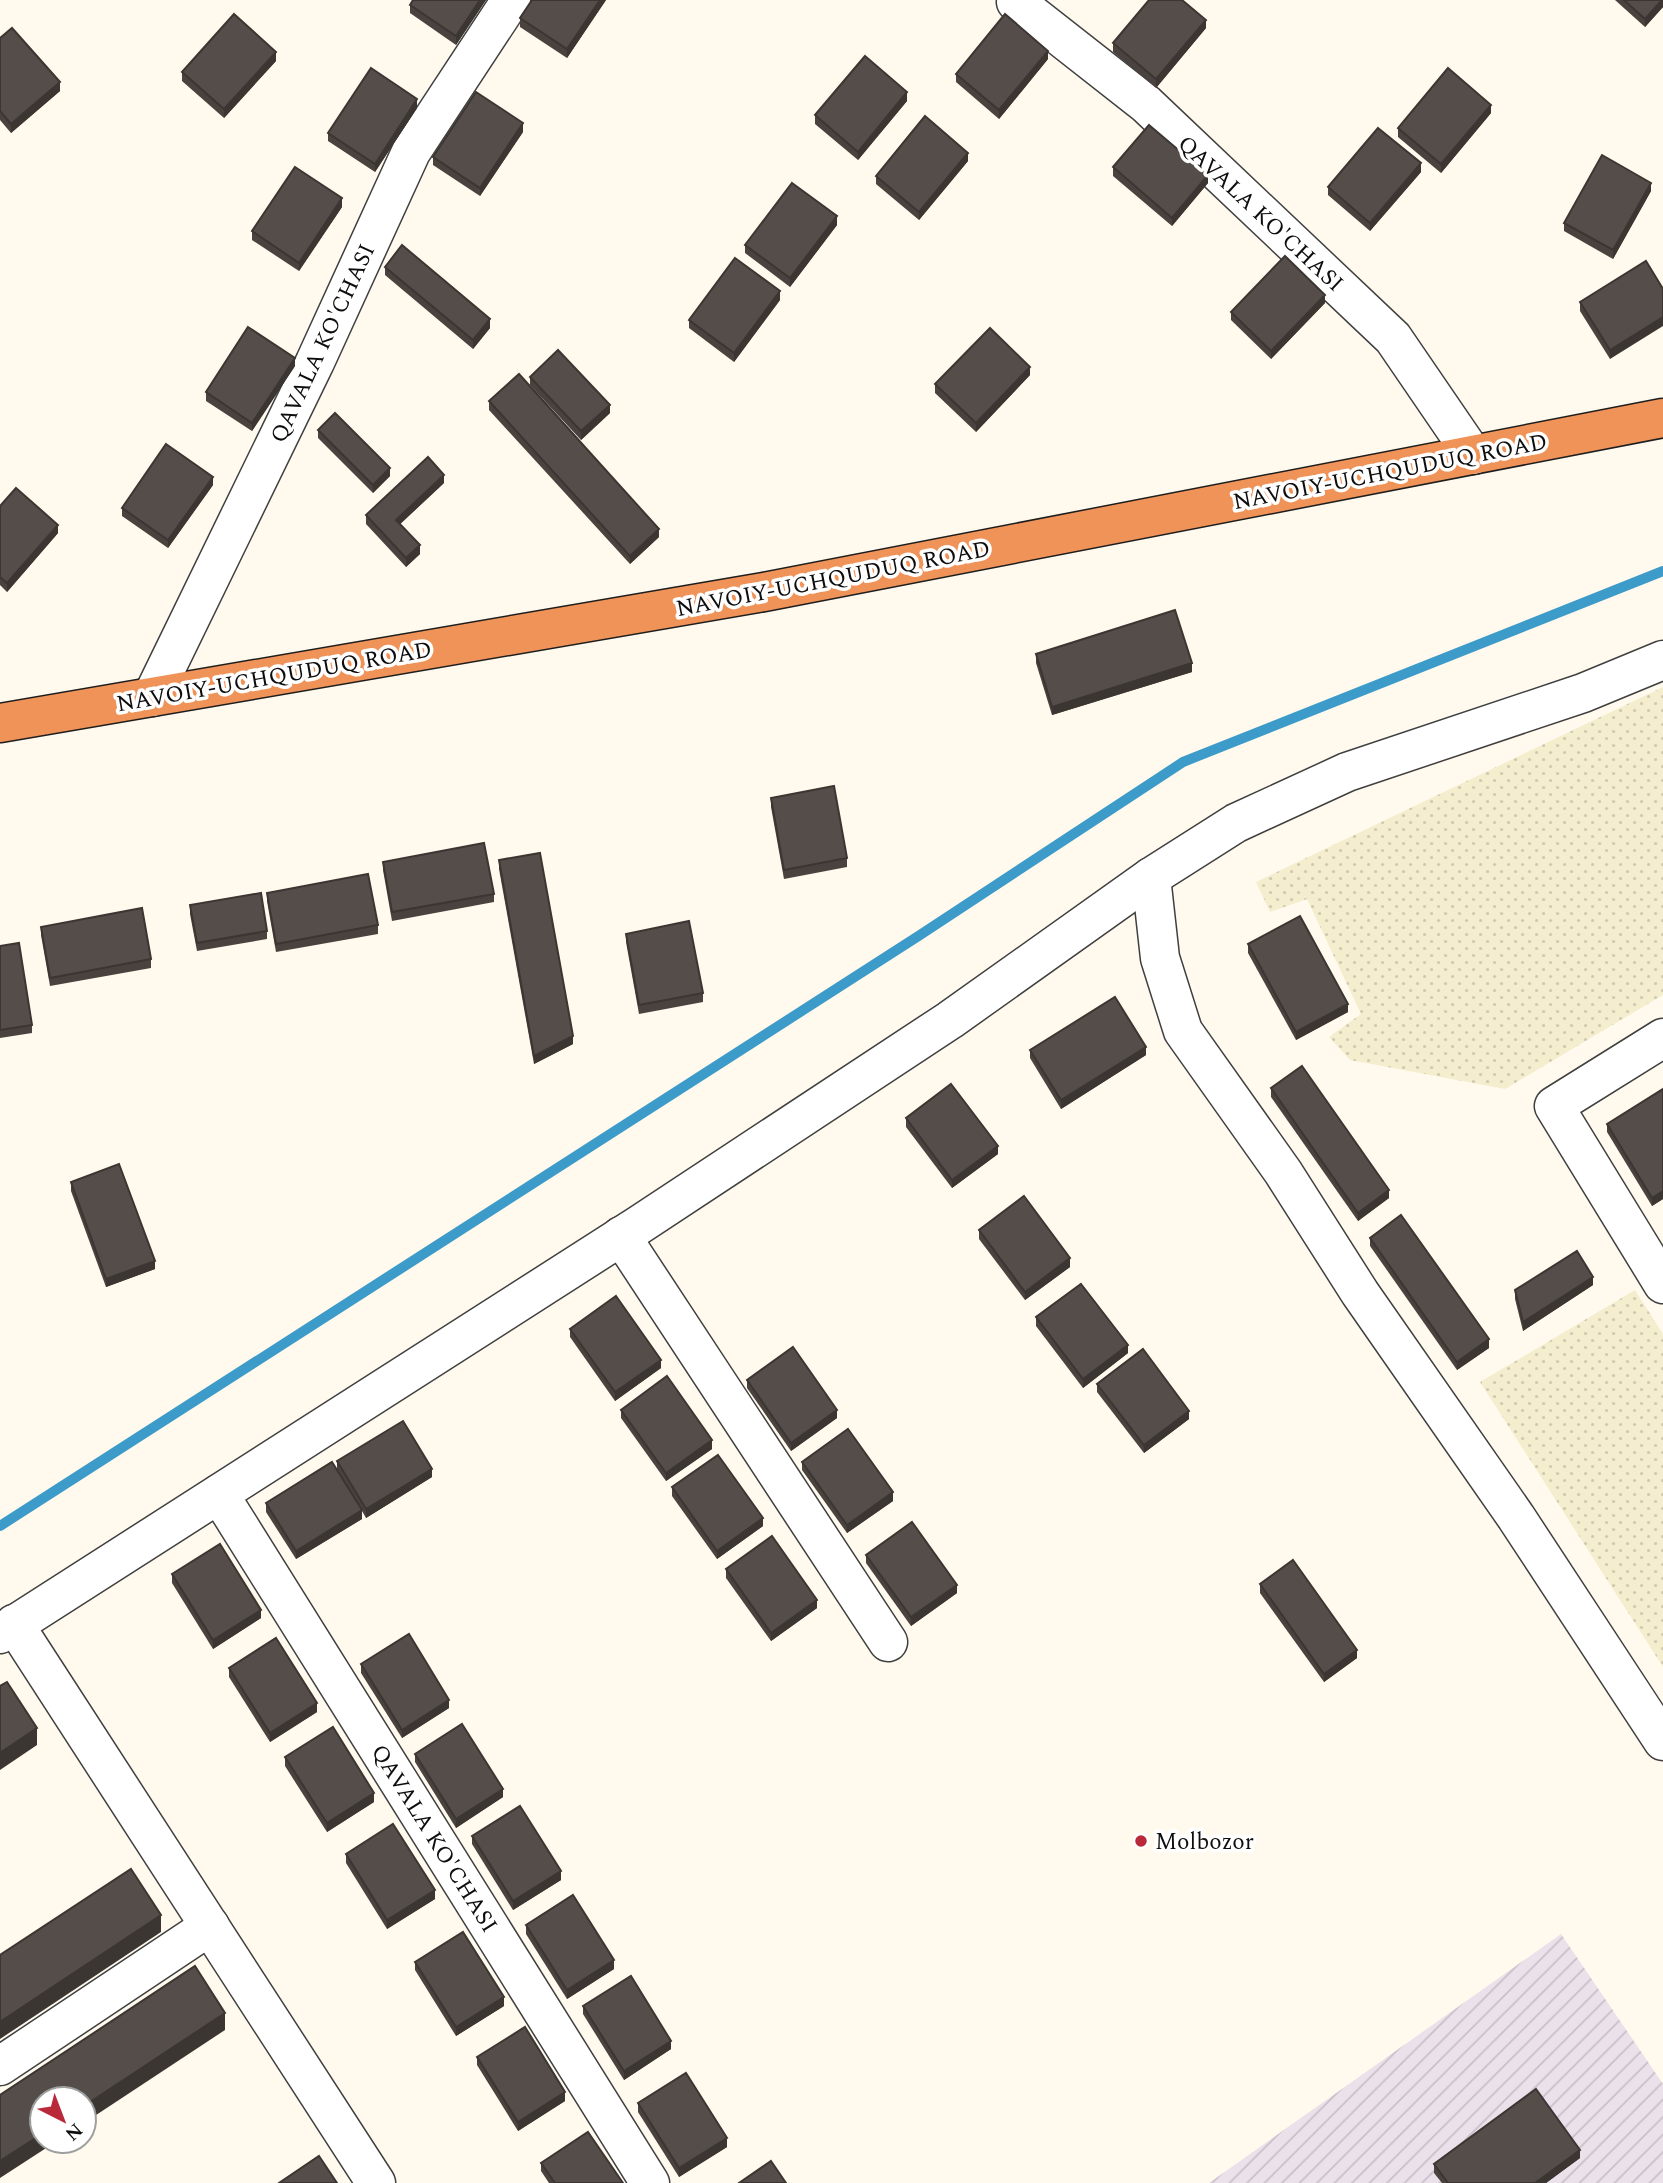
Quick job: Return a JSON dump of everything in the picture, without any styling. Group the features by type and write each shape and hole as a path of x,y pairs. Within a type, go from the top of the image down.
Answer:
{"highway":[{"name":"NAVOIY-UCHQUDUQ ROAD","path":"0,723 764,592 1663,418"}],"street":[{"name":"QAVALA KO'CHASI","path":"152,697 315,362 411,152 511,0"},
{"name":"QAVALA KO'CHASI","path":"1016,2 1146,104 1393,338 1473,455"},
{"path":"376,2183 210,1926 7,1629 621,1236 950,1020 1151,877 1236,823 1347,772 1583,693 1663,660"},
{"path":"1151,877 1160,958 1183,1031 1283,1172 1360,1293 1516,1517 1663,1741"},
{"path":"1663,1038 1554,1106 1663,1284"},
{"path":"621,1236 888,1642"},
{"name":"QAVALA KO'CHASI","path":"219,1494 650,2183"},
{"path":"0,2066 210,1926"}],"shaded area":[{"path":"1663,687 1663,995 1505,1089 1350,1060 1329,1037 1361,1014 1307,899 1270,912 1256,882"},
{"path":"1635,1290 1663,1334 1663,1667 1480,1382"},
{"path":"1561,1934 1663,2084 1663,2183 1209,2183"}],"building":[{"path":"413,0 480,0 456,36 410,5"},
{"path":"532,0 600,0 567,49 520,18"},
{"path":"1149,0 1182,0 1206,20 1156,79 1113,43"},
{"path":"1624,0 1662,0 1645,19"},
{"path":"234,14 276,52 224,109 182,72"},
{"path":"1005,14 1048,51 999,110 956,74"},
{"path":"12,28 60,82 11,124 0,111 0,38"},
{"path":"865,56 907,92 858,152 815,115"},
{"path":"371,68 417,99 375,164 328,133"},
{"path":"1448,68 1491,105 1441,164 1398,128"},
{"path":"476,92 523,123 480,188 433,157"},
{"path":"925,116 968,153 919,212 876,176"},
{"path":"1149,125 1208,175 1172,218 1113,167"},
{"path":"1378,128 1421,163 1370,223 1328,187"},
{"path":"1602,155 1651,183 1613,250 1564,223"},
{"path":"295,167 342,198 299,263 252,231"},
{"path":"792,183 837,216 790,278 745,245"},
{"path":"402,245 490,319 473,340 385,267"},
{"path":"1285,256 1325,295 1271,351 1231,312"},
{"path":"735,258 780,291 734,353 689,320"},
{"path":"1646,261 1663,289 1663,317 1610,350 1580,302"},
{"path":"248,327 295,358 252,423 206,392"},
{"path":"990,328 1030,367 976,423 935,384"},
{"path":"558,350 610,405 581,431 530,377"},
{"path":"519,374 659,529 630,556 489,401"},
{"path":"335,413 390,468 373,485 318,430"},
{"path":"166,444 213,477 168,540 122,508"},
{"path":"428,457 444,475 396,520 420,545 406,558 366,515"},
{"path":"16,488 58,525 7,583 0,577 0,506"},
{"path":"1175,610 1192,663 1052,707 1036,654"},
{"path":"834,786 847,858 784,870 771,798"},
{"path":"484,843 494,894 392,912 383,862"},
{"path":"540,853 573,1036 534,1056 499,860"},
{"path":"368,874 378,925 276,944 267,893"},
{"path":"261,893 267,931 197,943 190,905"},
{"path":"142,908 151,959 50,978 41,927"},
{"path":"1300,916 1348,1004 1296,1032 1248,944"},
{"path":"689,921 703,993 639,1005 626,934"},
{"path":"19,943 32,1025 0,1030 0,946"},
{"path":"1115,997 1146,1047 1061,1100 1030,1050"},
{"path":"1302,1066 1389,1190 1358,1213 1271,1088"},
{"path":"951,1084 998,1146 952,1180 906,1118"},
{"path":"1663,1089 1663,1191 1652,1198 1607,1124"},
{"path":"119,1164 155,1261 106,1279 71,1182"},
{"path":"1024,1196 1070,1258 1025,1292 979,1230"},
{"path":"1401,1215 1489,1339 1457,1362 1370,1238"},
{"path":"1577,1251 1593,1277 1523,1322 1515,1290"},
{"path":"1081,1284 1128,1345 1083,1379 1036,1317"},
{"path":"616,1296 661,1360 615,1392 570,1329"},
{"path":"793,1347 837,1410 791,1443 747,1380"},
{"path":"1143,1349 1189,1411 1144,1445 1097,1384"},
{"path":"667,1376 712,1440 666,1473 621,1410"},
{"path":"403,1421 432,1469 366,1509 337,1461"},
{"path":"848,1429 893,1492 847,1525 802,1462"},
{"path":"718,1455 763,1518 717,1551 672,1487"},
{"path":"332,1462 362,1510 296,1551 266,1503"},
{"path":"912,1522 957,1585 911,1617 866,1555"},
{"path":"772,1536 817,1600 771,1633 726,1569"},
{"path":"220,1544 261,1610 213,1640 172,1574"},
{"path":"1293,1560 1357,1650 1324,1674 1260,1584"},
{"path":"409,1634 449,1700 402,1730 361,1664"},
{"path":"276,1638 317,1703 270,1733 229,1668"},
{"path":"7,1682 37,1728 0,1753 0,1686"},
{"path":"462,1724 503,1789 456,1819 415,1754"},
{"path":"333,1727 374,1793 327,1823 285,1757"},
{"path":"520,1806 561,1871 513,1901 472,1836"},
{"path":"393,1824 435,1890 387,1920 346,1854"},
{"path":"131,1869 161,1915 0,2022 0,1955"},
{"path":"573,1895 614,1960 567,1990 526,1925"},
{"path":"463,1932 504,1997 456,2027 415,1962"},
{"path":"195,1966 225,2013 98,2097 98,2085 28,2085 28,2143 0,2161 0,2095"},
{"path":"631,1976 671,2041 624,2071 583,2006"},
{"path":"525,2027 565,2092 518,2122 477,2057"},
{"path":"686,2073 727,2138 679,2168 638,2103"},
{"path":"1536,2089 1580,2150 1535,2183 1448,2183 1434,2164"},
{"path":"588,2132 623,2183 555,2183 541,2163"},
{"path":"319,2156 337,2183 279,2183"},
{"path":"771,2161 786,2183 739,2183"}],"waterway":[{"path":"0,1526 920,935 1183,762 1663,571"}],"place":[{"name":"Molbozor","path":"1141,1841"}]}
